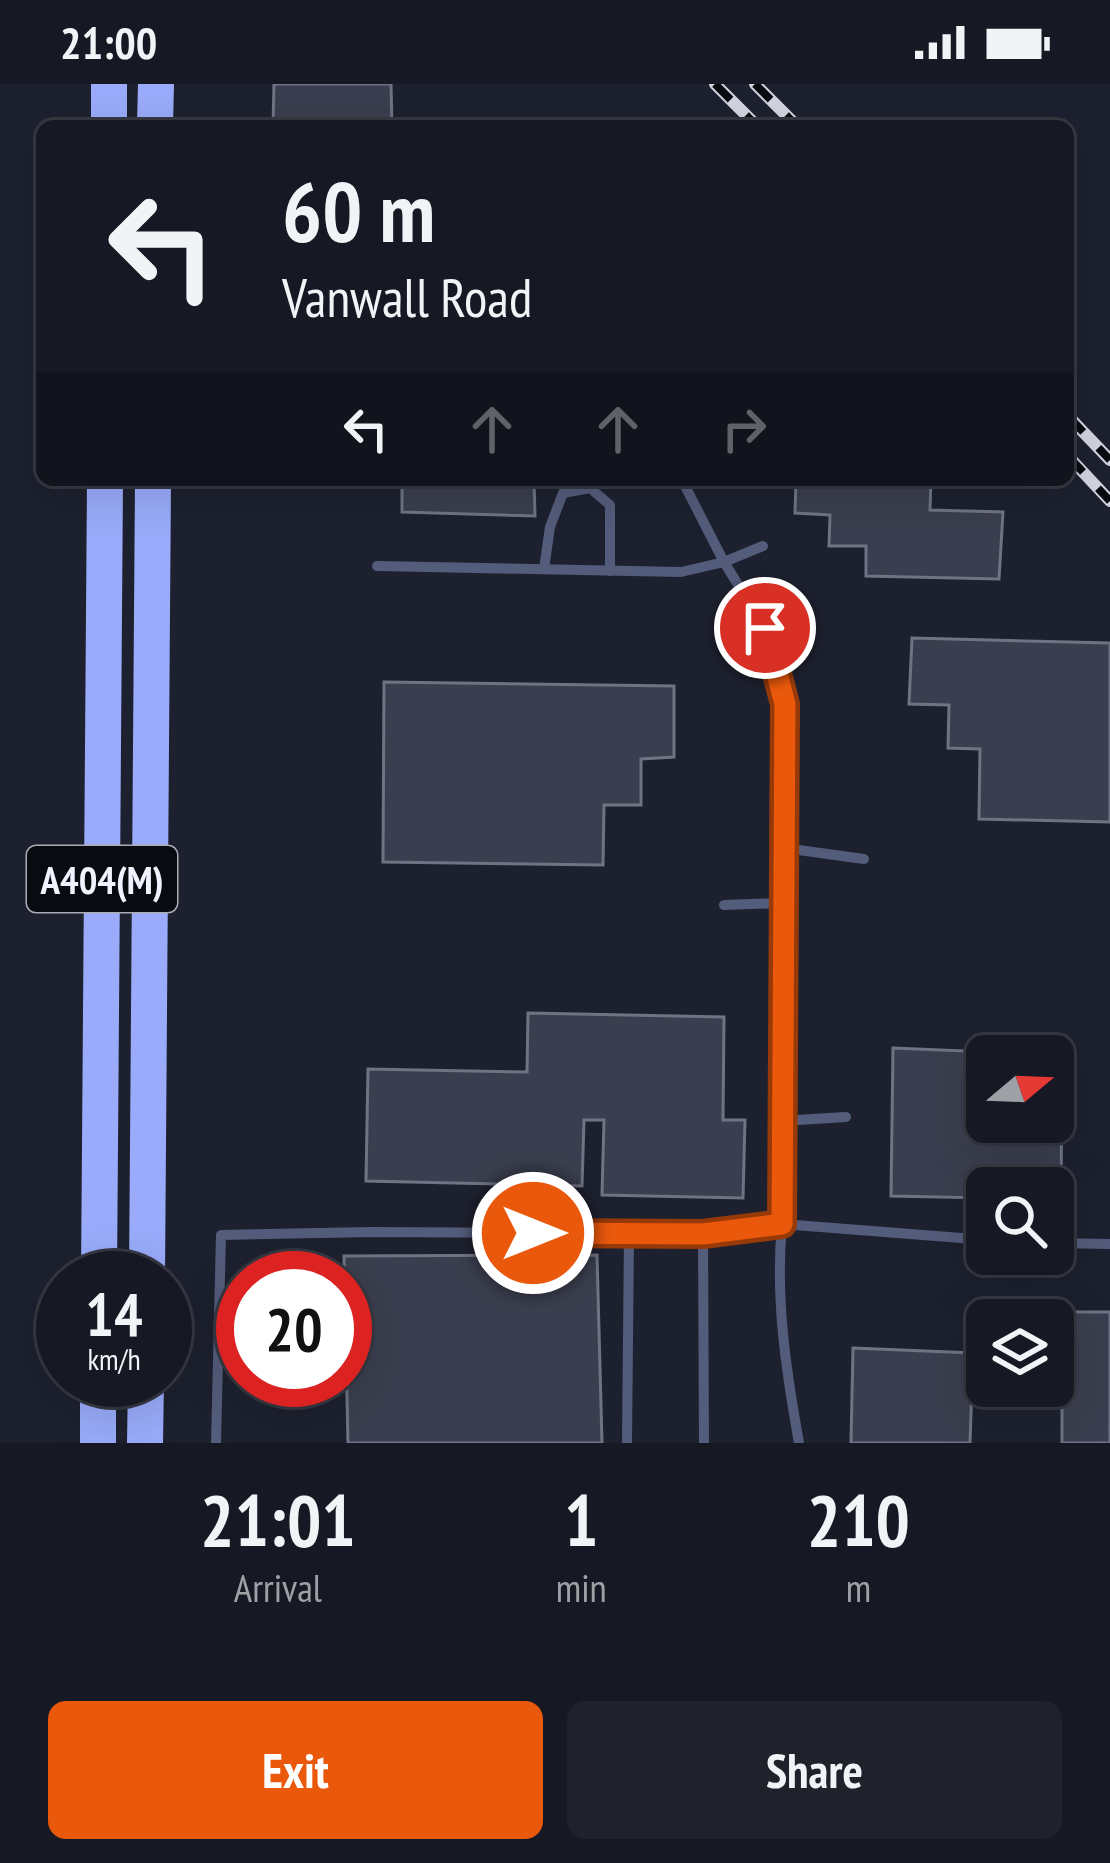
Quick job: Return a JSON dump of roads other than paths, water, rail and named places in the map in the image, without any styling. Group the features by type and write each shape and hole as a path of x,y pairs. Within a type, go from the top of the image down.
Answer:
{"highway":[{"path":"109,84 109,120"},
{"path":"155,120 156,84"},
{"name":"A404(M)","path":"99,1251 106,486"},
{"name":"A404(M)","path":"147,1251 153,486"},
{"path":"98,1407 98,1443"},
{"path":"146,1407 146,1443"}],"lane":[{"path":"685,486 765,628 785,704 779,1252 783,1354 799,1443"},
{"path":"544,569 550,527 563,494 590,488 610,505 610,571"},
{"path":"377,566 681,572 763,547"},
{"path":"784,848 864,860"},
{"path":"724,905 782,903"},
{"path":"782,1121 846,1117"},
{"path":"217,1443 221,1235 703,1234 782,1224 966,1238"},
{"path":"627,1443 629,1234"},
{"path":"703,1234 704,1443"},
{"path":"1074,1243 1110,1244"}],"railway":[{"path":"715,84 751,120"},
{"path":"755,84 791,120"},
{"path":"1074,422 1110,460"},
{"path":"1074,462 1110,501"}]}
